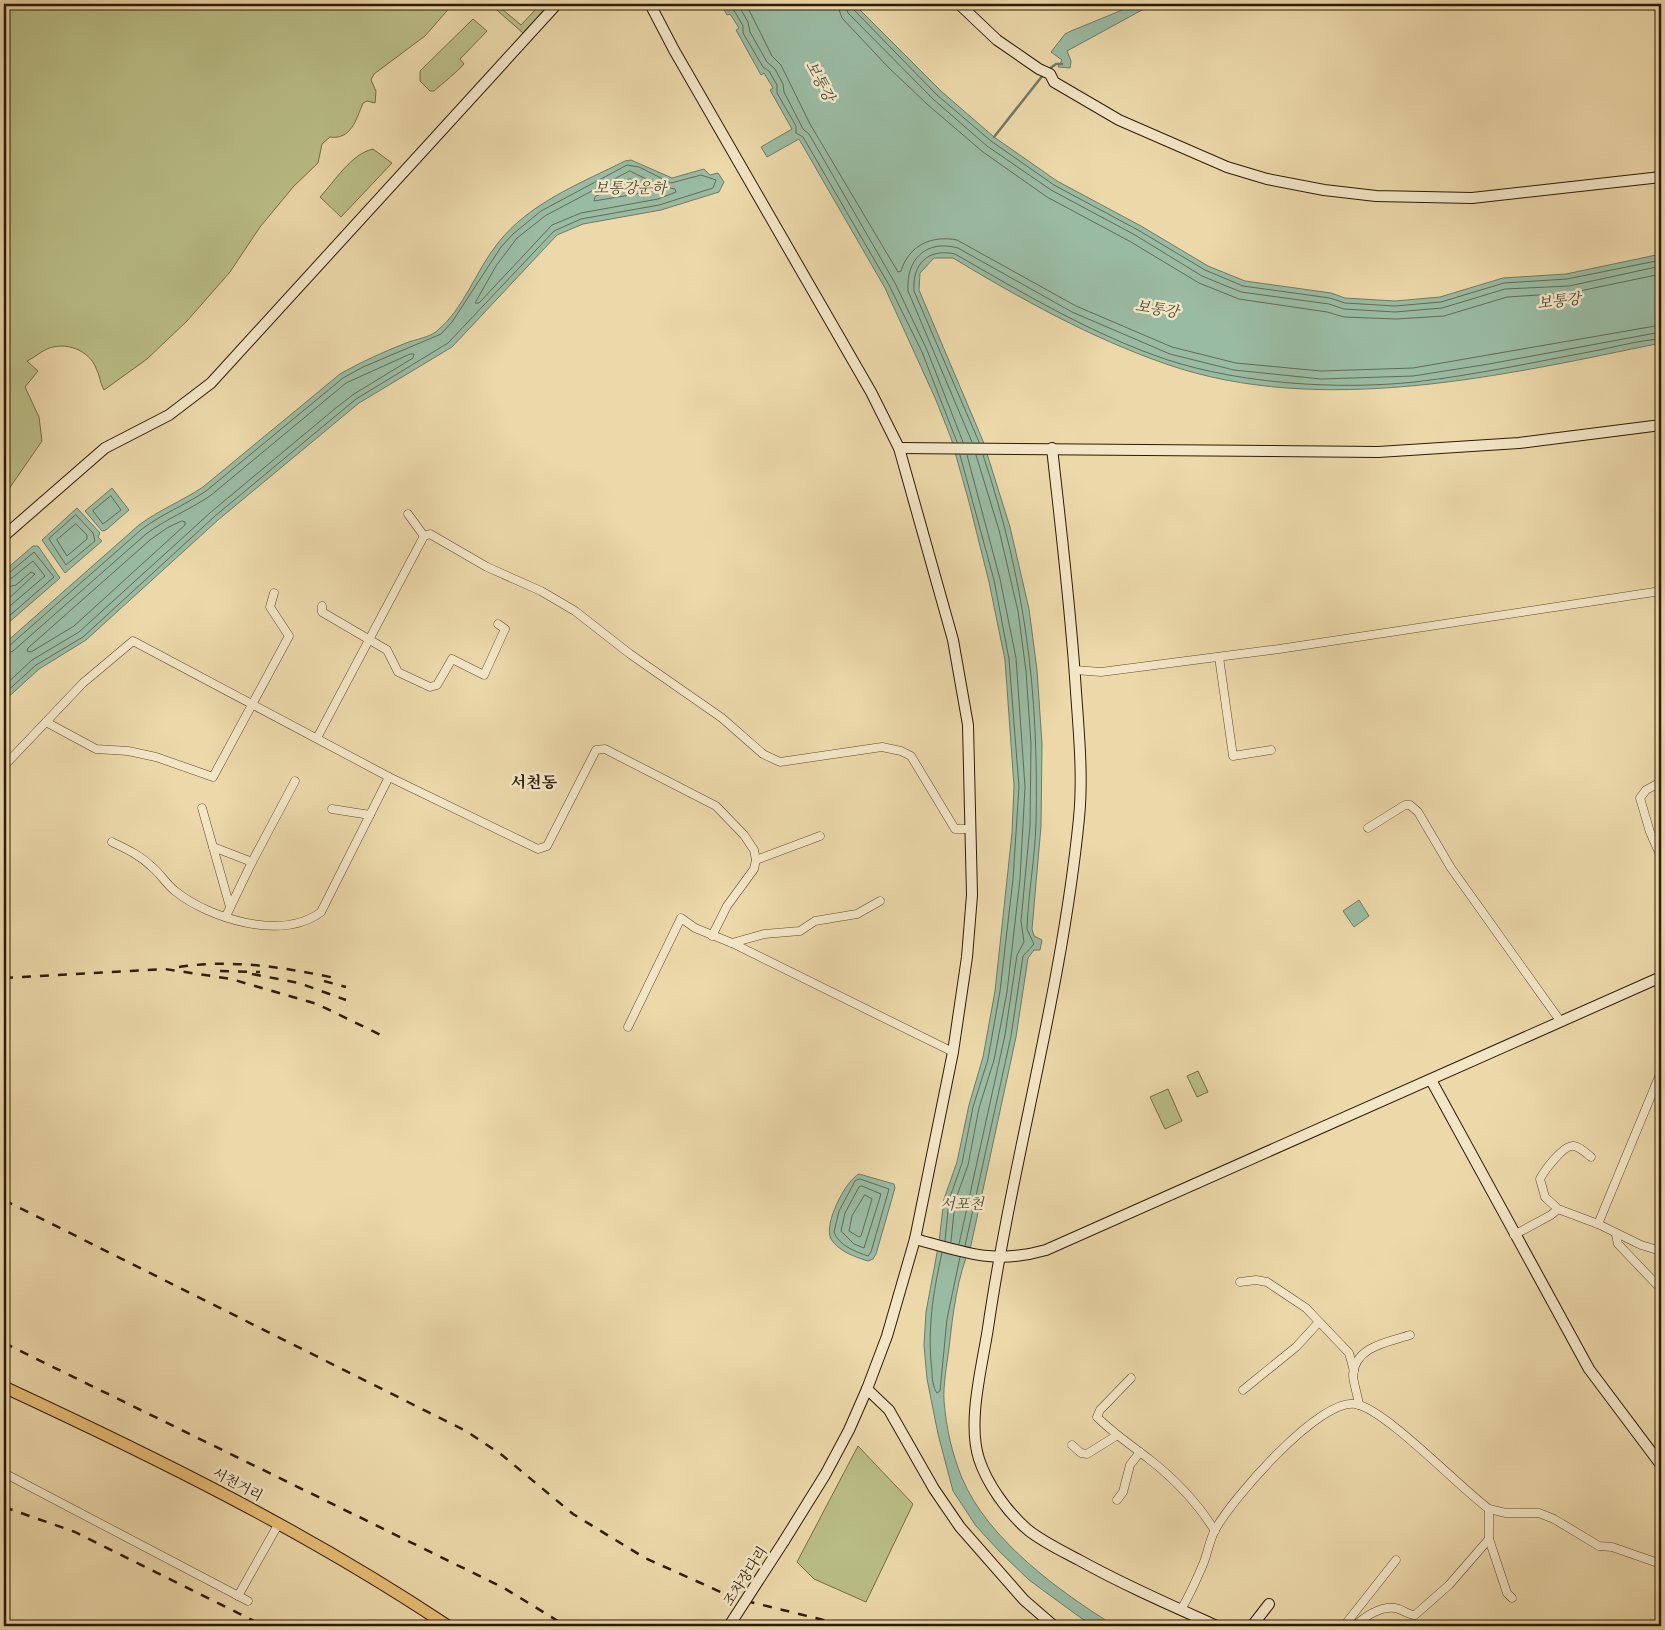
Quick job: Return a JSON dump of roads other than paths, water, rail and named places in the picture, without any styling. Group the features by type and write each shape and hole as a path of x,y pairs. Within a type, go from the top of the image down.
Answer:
{"main road":[{"name":"서천거리","path":"4,1387 162,1462 279,1523 392,1589 441,1624"}],"street":[{"path":"4,536 105,448 169,415 211,382 557,4"},
{"name":"조차장다리","path":"650,4 674,50 871,392 900,448 953,640 968,725 972,894 968,948 953,1052 915,1239 887,1336 867,1389 825,1475 728,1626"},
{"path":"959,4 997,40 1046,72 1054,82 1119,120 1192,152 1267,179 1324,190 1376,196 1472,198 1661,177"},
{"path":"900,448 1414,451 1518,443 1661,425"},
{"path":"1052,448 1075,670 1080,783 1070,885 1046,1028 998,1258 974,1428 979,1460 990,1481 1008,1510 1027,1529 1045,1542 1134,1589 1217,1626"},
{"path":"408,514 424,536"},
{"path":"424,536 435,535 450,548 487,568 541,591 575,611 630,654 722,718 764,754 780,762 882,747 911,756 955,829 971,830"},
{"path":"317,738 424,536"},
{"path":"1075,670 1101,672 1219,657 1661,591"},
{"path":"46,722 96,750 128,751 214,777 289,636 270,607 274,593"},
{"path":"322,606 322,612 387,650 398,672 430,687 437,685 452,659 484,675 505,628 498,624"},
{"path":"4,766 83,683 133,640 390,777 538,849 547,846 596,750 605,749 716,806 744,835 754,850 756,860 754,869 727,906 712,936"},
{"path":"1219,657 1233,756 1271,750"},
{"path":"112,842 140,856 174,890 193,902 226,916 251,925 290,925 309,921 321,912 390,777"},
{"path":"226,916 295,781"},
{"path":"1661,782 1646,790 1640,798 1650,832 1661,857"},
{"path":"1368,828 1405,805 1410,805 1418,812 1451,868 1561,1022"},
{"path":"202,808 230,907"},
{"path":"332,809 370,815"},
{"path":"756,860 820,836"},
{"path":"213,847 252,862"},
{"path":"732,943 764,934 800,931 815,921 857,914 880,901"},
{"path":"628,1027 680,918 712,936 732,943 953,1052"},
{"path":"915,1239 998,1258 1024,1256 1046,1250 1661,977"},
{"path":"1598,1224 1661,1072"},
{"path":"1431,1080 1514,1235 1589,1369 1661,1465"},
{"path":"1591,1157 1576,1146 1571,1146 1545,1170 1540,1179 1545,1197 1558,1209 1598,1224 1616,1235 1661,1251"},
{"path":"1514,1235 1552,1215 1558,1209"},
{"path":"1616,1235 1618,1244 1661,1289"},
{"path":"1240,1282 1256,1280 1268,1282 1306,1308 1320,1322 1349,1353 1359,1405"},
{"path":"1243,1390 1296,1348 1320,1322"},
{"path":"1354,1372 1368,1350 1377,1344 1410,1335"},
{"path":"1131,1378 1100,1410 1097,1417 1116,1436 1140,1452 1187,1492 1215,1530"},
{"path":"867,1389 888,1410 934,1489 960,1527 1024,1600 1054,1626"},
{"path":"1181,1610 1192,1590 1215,1530 1287,1443 1331,1410 1354,1404 1388,1422 1489,1510 1506,1513 1539,1513 1554,1519 1599,1546 1612,1547 1661,1564"},
{"path":"1072,1444 1081,1453 1087,1454 1116,1436"},
{"path":"1117,1500 1123,1492 1130,1465 1140,1452"},
{"path":"4,1473 248,1601"},
{"path":"1489,1510 1489,1539 1507,1592 1512,1598"},
{"path":"238,1596 279,1523"},
{"path":"1355,1626 1372,1613 1388,1608 1396,1608 1415,1615 1449,1585 1489,1539"},
{"path":"1344,1626 1396,1560"},
{"path":"1252,1626 1269,1604"}],"water":[{"path":"721,4 854,4 941,91 994,137 1057,181 1141,226 1208,266 1245,281 1331,293 1345,298 1395,301 1440,297 1503,278 1566,274 1661,254 1661,343 1477,378 1413,386 1350,390 1287,388 1225,380 1166,364 1138,354 1057,317 953,258 934,258 920,273 919,290 983,441 1010,527 1029,609 1037,670 1042,744 1041,826 1032,929 1034,936 1042,940 1040,950 1034,950 1028,958 1016,1037 971,1245 956,1295 944,1388 946,1421 958,1469 974,1501 989,1522 1007,1543 1049,1581 1115,1626 1095,1626 1081,1618 1029,1580 976,1526 953,1491 938,1434 927,1379 924,1345 926,1312 939,1242 944,1199 957,1162 969,1105 983,1057 995,991 1012,833 1014,786 1005,660 989,582 969,502 951,438 936,400 885,288 799,139 767,157 761,147 792,129 770,90 773,88 764,73 761,75 736,30 739,28 730,14 727,15"},
{"path":"1137,4 1153,4 1067,51 1071,61 1070,68 1058,67 1062,60 1051,52 1065,34"},
{"name":"보통강운하","path":"631,160 672,178 704,169 710,175 718,173 724,182 719,192 661,210 583,224 557,235 452,347 359,403 218,520 86,640 39,669 4,701 4,644 139,525 203,487 340,374 356,365 437,331 455,312 498,243 525,216 540,205 574,186 625,161"},
{"path":"112,488 129,510 106,530 102,531 85,511"},
{"path":"77,508 100,533 98,537 102,541 65,573 42,540"},
{"path":"33,546 38,546 60,578 7,624 4,620 4,571"},
{"path":"1359,900 1369,916 1354,927 1343,911"},
{"path":"859,1174 894,1184 895,1188 876,1254 873,1259 868,1261 842,1250 831,1239 829,1232 833,1213 842,1193"}],"waterway":[{"path":"1049,69 1056,64 1062,64"},
{"path":"994,137 1043,75"}],"railway":[{"path":"179,967 218,964 257,965 335,978"},
{"path":"4,978 165,969 231,979 317,1004 387,1038"},
{"path":"220,971 260,972"},
{"path":"252,974 299,983 346,1000"},
{"path":"324,981 346,987"},
{"path":"4,1200 466,1431 502,1455 573,1514 645,1558 734,1598 848,1626"},
{"path":"4,1343 504,1588 566,1626"},
{"path":"4,1507 75,1532 264,1626"}],"district":[{"name":"서천동","path":"534,782"}],"water label":[{"name":"보통강","path":"820,81"},
{"name":"보통강","path":"1559,301"},
{"name":"보통강","path":"1157,309"},
{"name":"서포천","path":"962,1204"}]}
